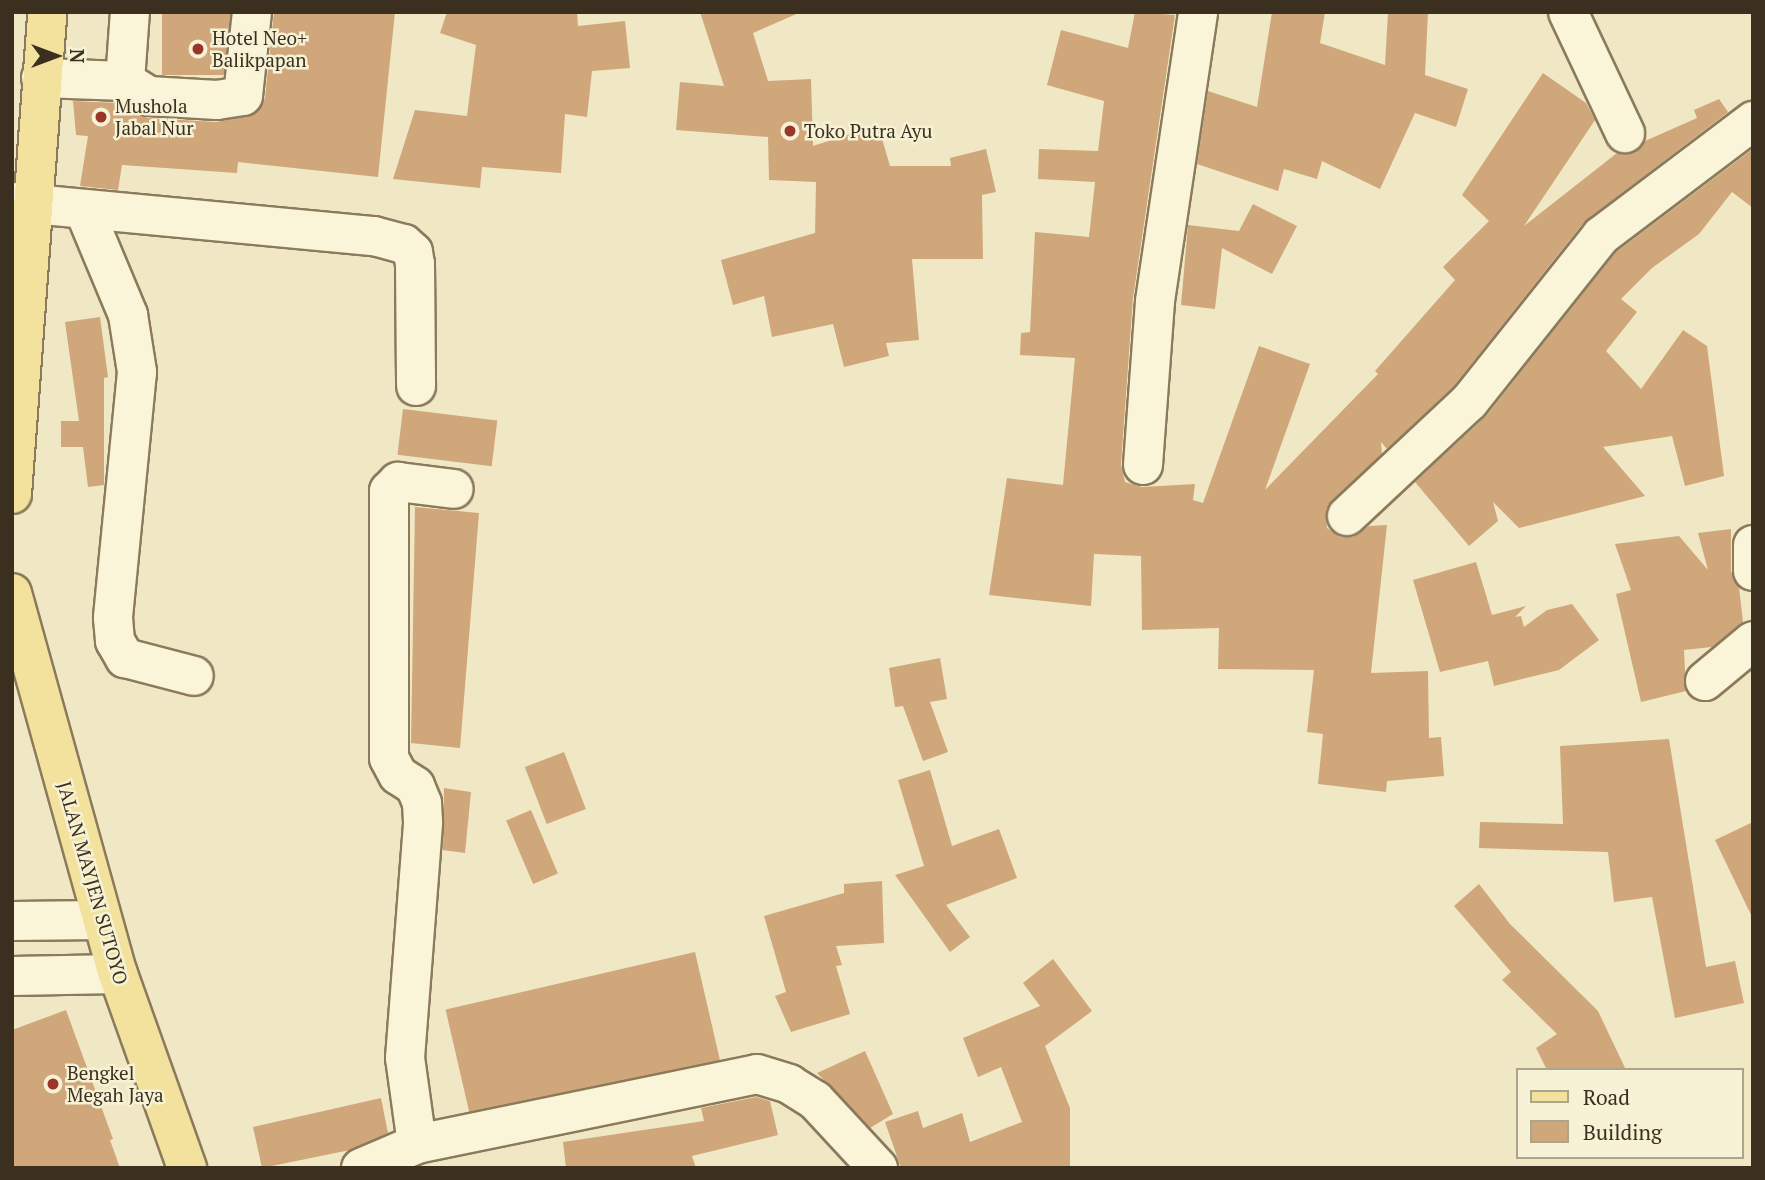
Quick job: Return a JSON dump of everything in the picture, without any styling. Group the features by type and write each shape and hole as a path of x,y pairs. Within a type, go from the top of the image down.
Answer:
{"main road":[{"path":"12,494 21,204 31,82 47,12"},
{"name":"JALAN MAYJEN SUTOYO","path":"12,593 118,974 187,1168"}],"street":[{"path":"125,81 130,12"},
{"path":"31,82 125,81 149,96 217,100 243,96 252,12"},
{"path":"1143,465 1155,301 1198,12"},
{"path":"1568,12 1625,132"},
{"path":"1347,516 1469,402 1601,236 1753,121"},
{"path":"21,204 85,212 374,236 404,244 412,252 415,264 416,387"},
{"path":"85,212 128,315 138,372 113,618 115,641 125,658 194,676"},
{"path":"417,1144 405,1058 423,822 422,803 415,786 398,775 389,758 389,491 398,482 454,489"},
{"path":"1753,545 1753,571"},
{"path":"1704,681 1753,641"},
{"path":"12,920 102,920"},
{"path":"12,976 118,974"},
{"path":"361,1168 417,1144 757,1074 789,1084 815,1100 878,1168"}],"building":[{"name":"Hotel Neo+ Balikpapan","path":"162,12 230,12 230,75 162,75"},
{"path":"274,12 395,12 378,177 238,162 237,173 122,165 118,190 80,186 88,136 76,135 73,101 118,103 148,118 216,122 255,114 265,98"},
{"path":"447,12 577,12 578,26 625,21 630,68 592,71 587,117 565,114 561,173 482,167 480,188 393,179 415,110 467,116 476,45 440,33"},
{"path":"700,12 801,12 753,33 768,81 811,79 813,146 878,125 890,166 951,166 950,158 986,149 996,192 982,195 983,259 912,259 919,340 886,343 889,356 844,367 833,324 772,337 764,296 733,305 721,260 815,233 816,182 769,180 768,137 676,130 680,82 724,86"},
{"path":"1135,12 1175,15 1133,298 1121,464 1125,482 1142,487 1195,484 1193,500 1203,503 1259,346 1310,364 1265,490 1378,374 1375,371 1455,280 1443,267 1489,221 1462,195 1543,73 1586,103 1595,120 1524,226 1617,153 1634,153 1645,141 1697,118 1694,110 1719,99 1728,112 1584,222 1453,387 1387,449 1381,442 1382,454 1326,509 1327,528 1341,537 1353,537 1369,526 1387,525 1371,673 1428,671 1429,738 1441,737 1444,776 1387,781 1386,792 1318,784 1323,734 1307,732 1314,670 1218,669 1219,628 1142,630 1141,556 1094,554 1091,606 989,595 1007,478 1063,485 1075,358 1020,355 1021,333 1030,332 1035,232 1089,237 1095,182 1038,179 1039,149 1098,151 1104,101 1047,85 1061,30 1128,48"},
{"path":"1272,12 1325,12 1320,43 1385,65 1388,12 1428,12 1425,75 1468,89 1456,127 1415,113 1380,189 1322,161 1317,179 1284,169 1278,191 1197,164 1208,91 1257,107"},
{"path":"1753,149 1753,208 1732,192 1699,234 1652,268 1621,299 1637,312 1606,351 1641,389 1683,330 1707,346 1724,476 1685,486 1672,436 1603,447 1645,496 1519,528 1493,502 1498,521 1469,546 1415,482 1486,416 1616,252"},
{"path":"1253,204 1297,226 1272,274 1222,248 1215,309 1181,305 1188,225 1239,231"},
{"path":"100,317 108,377 104,378 104,485 88,487 83,447 61,447 61,421 79,421 65,322"},
{"path":"403,409 497,421 492,466 397,455"},
{"path":"415,507 479,513 460,748 411,743"},
{"path":"1731,529 1731,571 1739,587 1743,622 1712,647 1684,650 1686,691 1641,702 1616,594 1631,590 1615,544 1679,536 1708,570 1698,533"},
{"path":"1476,562 1492,615 1526,606 1515,617 1521,616 1524,627 1547,610 1572,604 1599,640 1559,670 1494,686 1488,661 1440,672 1413,580"},
{"path":"940,658 947,699 930,702 948,752 923,761 903,706 895,707 889,668"},
{"path":"1669,739 1706,967 1735,961 1744,1003 1675,1018 1652,897 1614,902 1608,852 1479,848 1480,822 1563,824 1560,746"},
{"path":"564,752 586,809 547,824 525,767"},
{"path":"930,770 952,846 999,829 1017,878 946,905 970,937 950,952 895,875 924,866 898,780"},
{"path":"444,788 471,792 465,853 443,850"},
{"path":"531,810 558,874 533,884 506,821"},
{"path":"1753,822 1753,919 1715,840"},
{"path":"882,881 884,943 836,946 842,965 836,966 850,1014 791,1032 775,996 786,992 764,916 844,893 844,884"},
{"path":"1479,884 1510,924 1598,1011 1625,1068 1546,1068 1536,1048 1557,1034 1502,980 1511,972 1454,906"},
{"path":"695,952 720,1060 471,1118 446,1010"},
{"path":"1053,959 1092,1011 1045,1046 1070,1108 1070,1168 901,1168 885,1122 918,1111 923,1128 962,1113 970,1142 1022,1122 1001,1067 978,1077 963,1038 1040,1006 1023,983"},
{"name":"Bengkel Megah Jaya","path":"66,1010 113,1139 110,1140 120,1168 12,1168 12,1030"},
{"path":"865,1051 893,1114 870,1128 817,1073"},
{"path":"756,1097 770,1101 778,1135 692,1156 696,1168 566,1168 563,1142 704,1121 701,1108"},
{"path":"381,1098 388,1133 350,1150 262,1168 253,1127"}],"place":[{"name":"Hotel Neo+ Balikpapan","path":"198,49"},
{"name":"Mushola Jabal Nur","path":"101,117"},
{"name":"Toko Putra Ayu","path":"790,131"},
{"name":"Bengkel Megah Jaya","path":"53,1084"}]}
